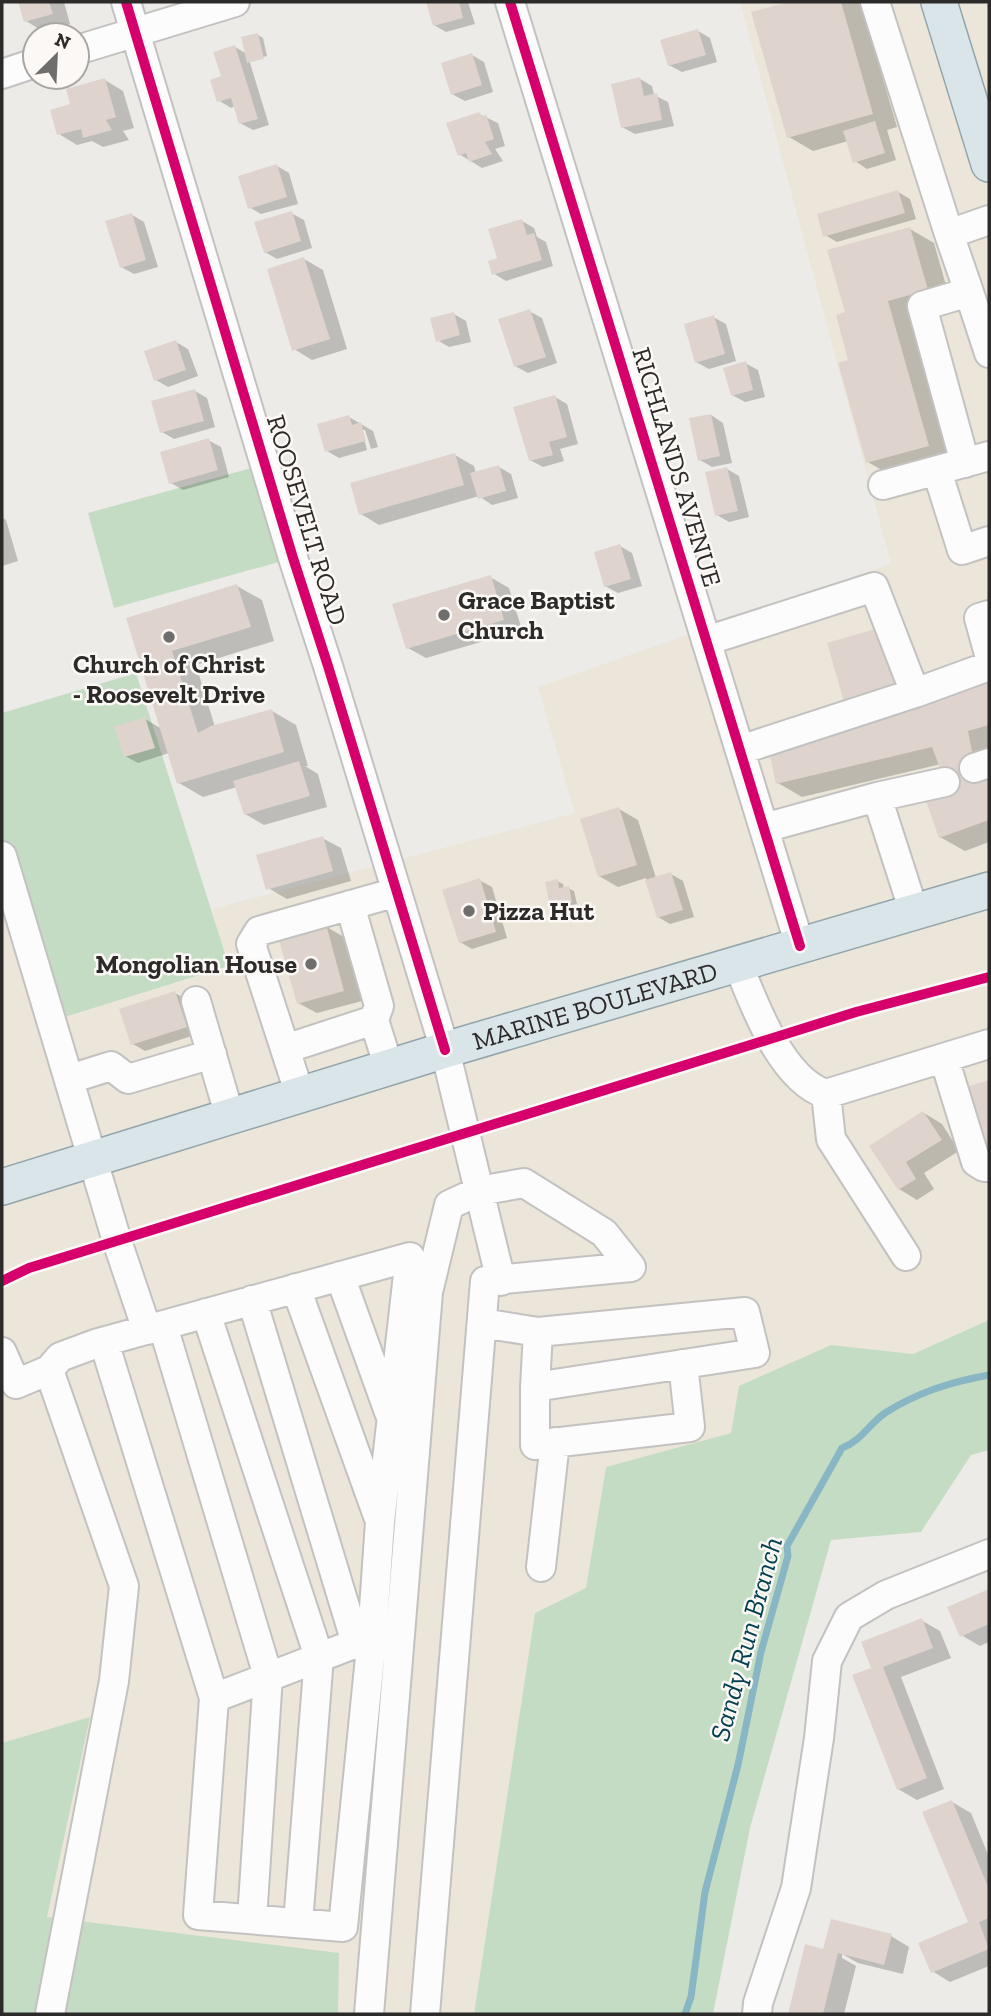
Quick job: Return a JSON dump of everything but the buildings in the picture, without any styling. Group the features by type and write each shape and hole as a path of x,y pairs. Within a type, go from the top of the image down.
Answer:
{"main road":[{"path":"939,2 984,128 989,164"},
{"name":"MARINE BOULEVARD","path":"2,1187 445,1050 989,890"}],"street":[{"name":"ROOSEVELT ROAD","path":"126,2 293,558 445,1050 501,1281"},
{"path":"91,46 234,2"},
{"name":"RICHLANDS AVENUE","path":"510,2 800,946"},
{"path":"875,2 989,353"},
{"path":"2,74 21,68"},
{"path":"949,234 989,220"},
{"path":"883,485 977,460 922,306 969,292"},
{"path":"937,471 962,550 989,541"},
{"path":"706,641 874,587 915,693"},
{"path":"989,615 979,618 989,654"},
{"path":"740,750 989,666"},
{"path":"764,828 877,797 945,782"},
{"path":"877,797 914,912"},
{"path":"2,856 10,913 70,1079 117,1241 155,1328 268,1676 252,1919"},
{"path":"300,1096 251,944 259,930 397,892"},
{"path":"350,905 379,1006 374,1020 389,1068"},
{"path":"738,964 754,1005 791,1070 813,1090 826,1094 989,1044"},
{"path":"196,1001 230,1117"},
{"path":"285,1049 374,1020"},
{"path":"70,1079 111,1066 128,1079 212,1054"},
{"path":"944,1058 976,1162 989,1167"},
{"path":"826,1094 831,1139 906,1256"},
{"path":"369,2014 428,1292 449,1205 479,1191 524,1183 604,1233 631,1267 485,1281 425,2014"},
{"path":"2,1352 9,1386 49,1370 60,1357 104,1342 410,1257 364,1640 343,1927 198,1915 214,1698 104,1342"},
{"path":"340,1276 391,1418"},
{"path":"296,1288 380,1522"},
{"path":"252,1300 364,1640"},
{"path":"482,1323 538,1332 745,1312 755,1353 534,1387"},
{"path":"206,1313 319,1657 299,1923"},
{"path":"538,1332 534,1387 535,1444 690,1427 684,1364"},
{"path":"49,1370 124,1586 114,1681 50,2014"},
{"path":"541,1567 555,1442"},
{"path":"757,2014 796,1888 819,1738 827,1661 849,1617 886,1595 989,1554"},
{"path":"214,1698 364,1640"}],"shaded area":[{"path":"740,2 989,2 989,1320 913,1354 831,1345 731,1433 606,1467 586,1588 535,1613 474,2014 2,2014 2,874 53,1021 228,967 212,909 575,813 538,687 891,564"}],"green space":[{"path":"266,464 293,558 114,608 88,513"},
{"path":"136,673 229,966 52,1021 2,856 2,713"},
{"path":"989,1320 989,1450 971,1455 921,1532 831,1540 750,1828 713,2014 474,2014 535,1613 586,1588 606,1467 731,1433 739,1386 831,1345 913,1354"},
{"path":"90,1717 47,1917 339,1953 338,2014 2,2014 2,1743"}],"waterway":[{"name":"Sandy Run Branch","path":"685,2014 691,1997 705,1892 738,1765 761,1652 788,1556 787,1546 842,1448 854,1441 879,1417 910,1399 948,1385 989,1375"}],"cycle path":[{"path":"126,2 293,558 445,1050"},
{"path":"510,2 800,946"},
{"path":"2,1281 29,1268 856,1012 989,977"}],"place":[{"name":"Grace Baptist Church","path":"444,615"},
{"name":"Church of Christ - Roosevelt Drive","path":"169,637"},
{"name":"Pizza Hut","path":"469,911"},
{"name":"Mongolian House","path":"311,964"}]}
